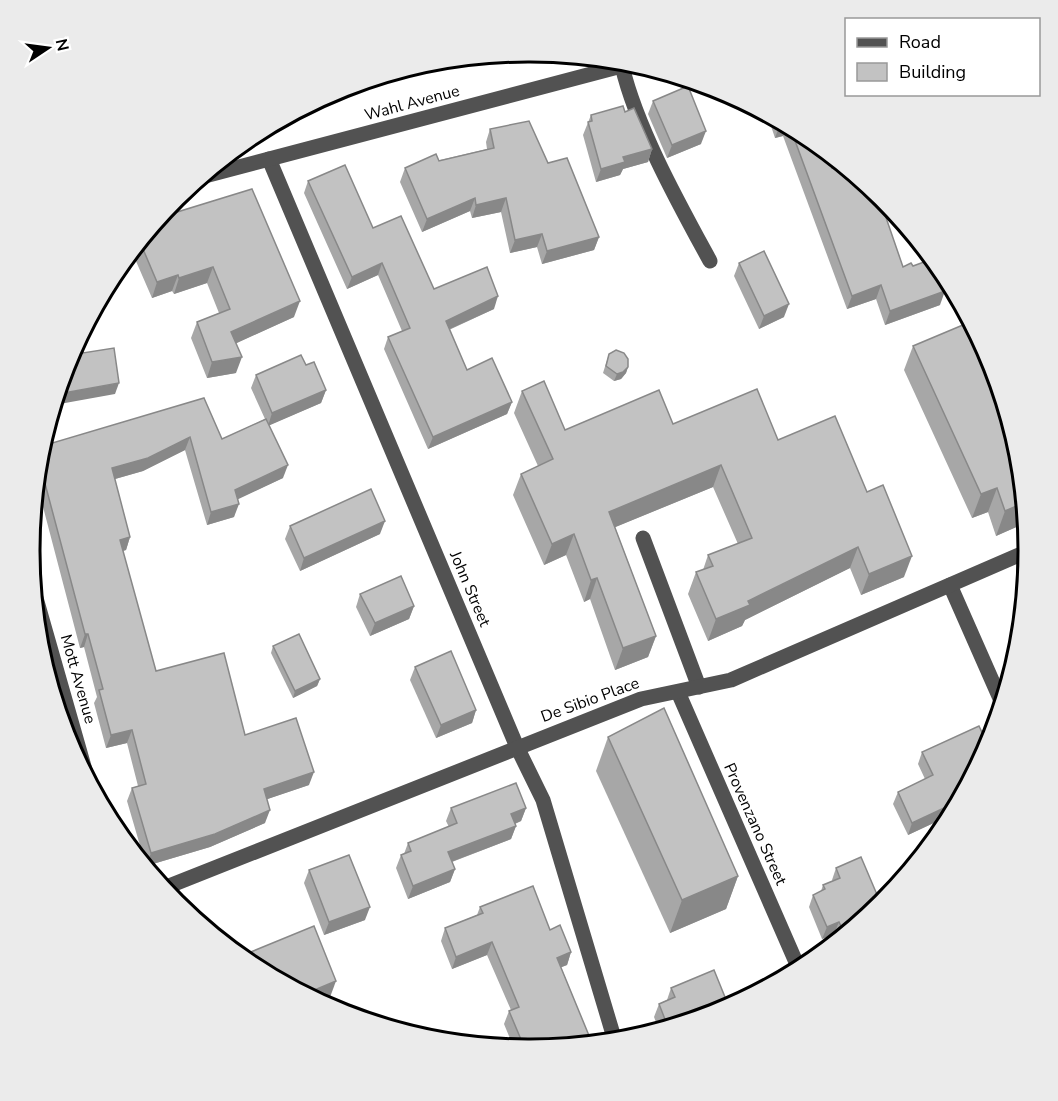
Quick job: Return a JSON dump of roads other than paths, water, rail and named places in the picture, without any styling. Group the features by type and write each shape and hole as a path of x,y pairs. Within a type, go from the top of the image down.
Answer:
{"street":[{"name":"Wahl Avenue","path":"221,172 612,69"},
{"path":"628,72 629,93 684,212 710,261"},
{"name":"John Street","path":"268,159 517,747 543,800 612,1032"},
{"path":"643,538 699,687"},
{"name":"De Sibio Place","path":"173,884 641,699 731,680 1018,555"},
{"path":"950,585 997,691"},
{"name":"Provenzano Street","path":"678,692 795,960"}]}
